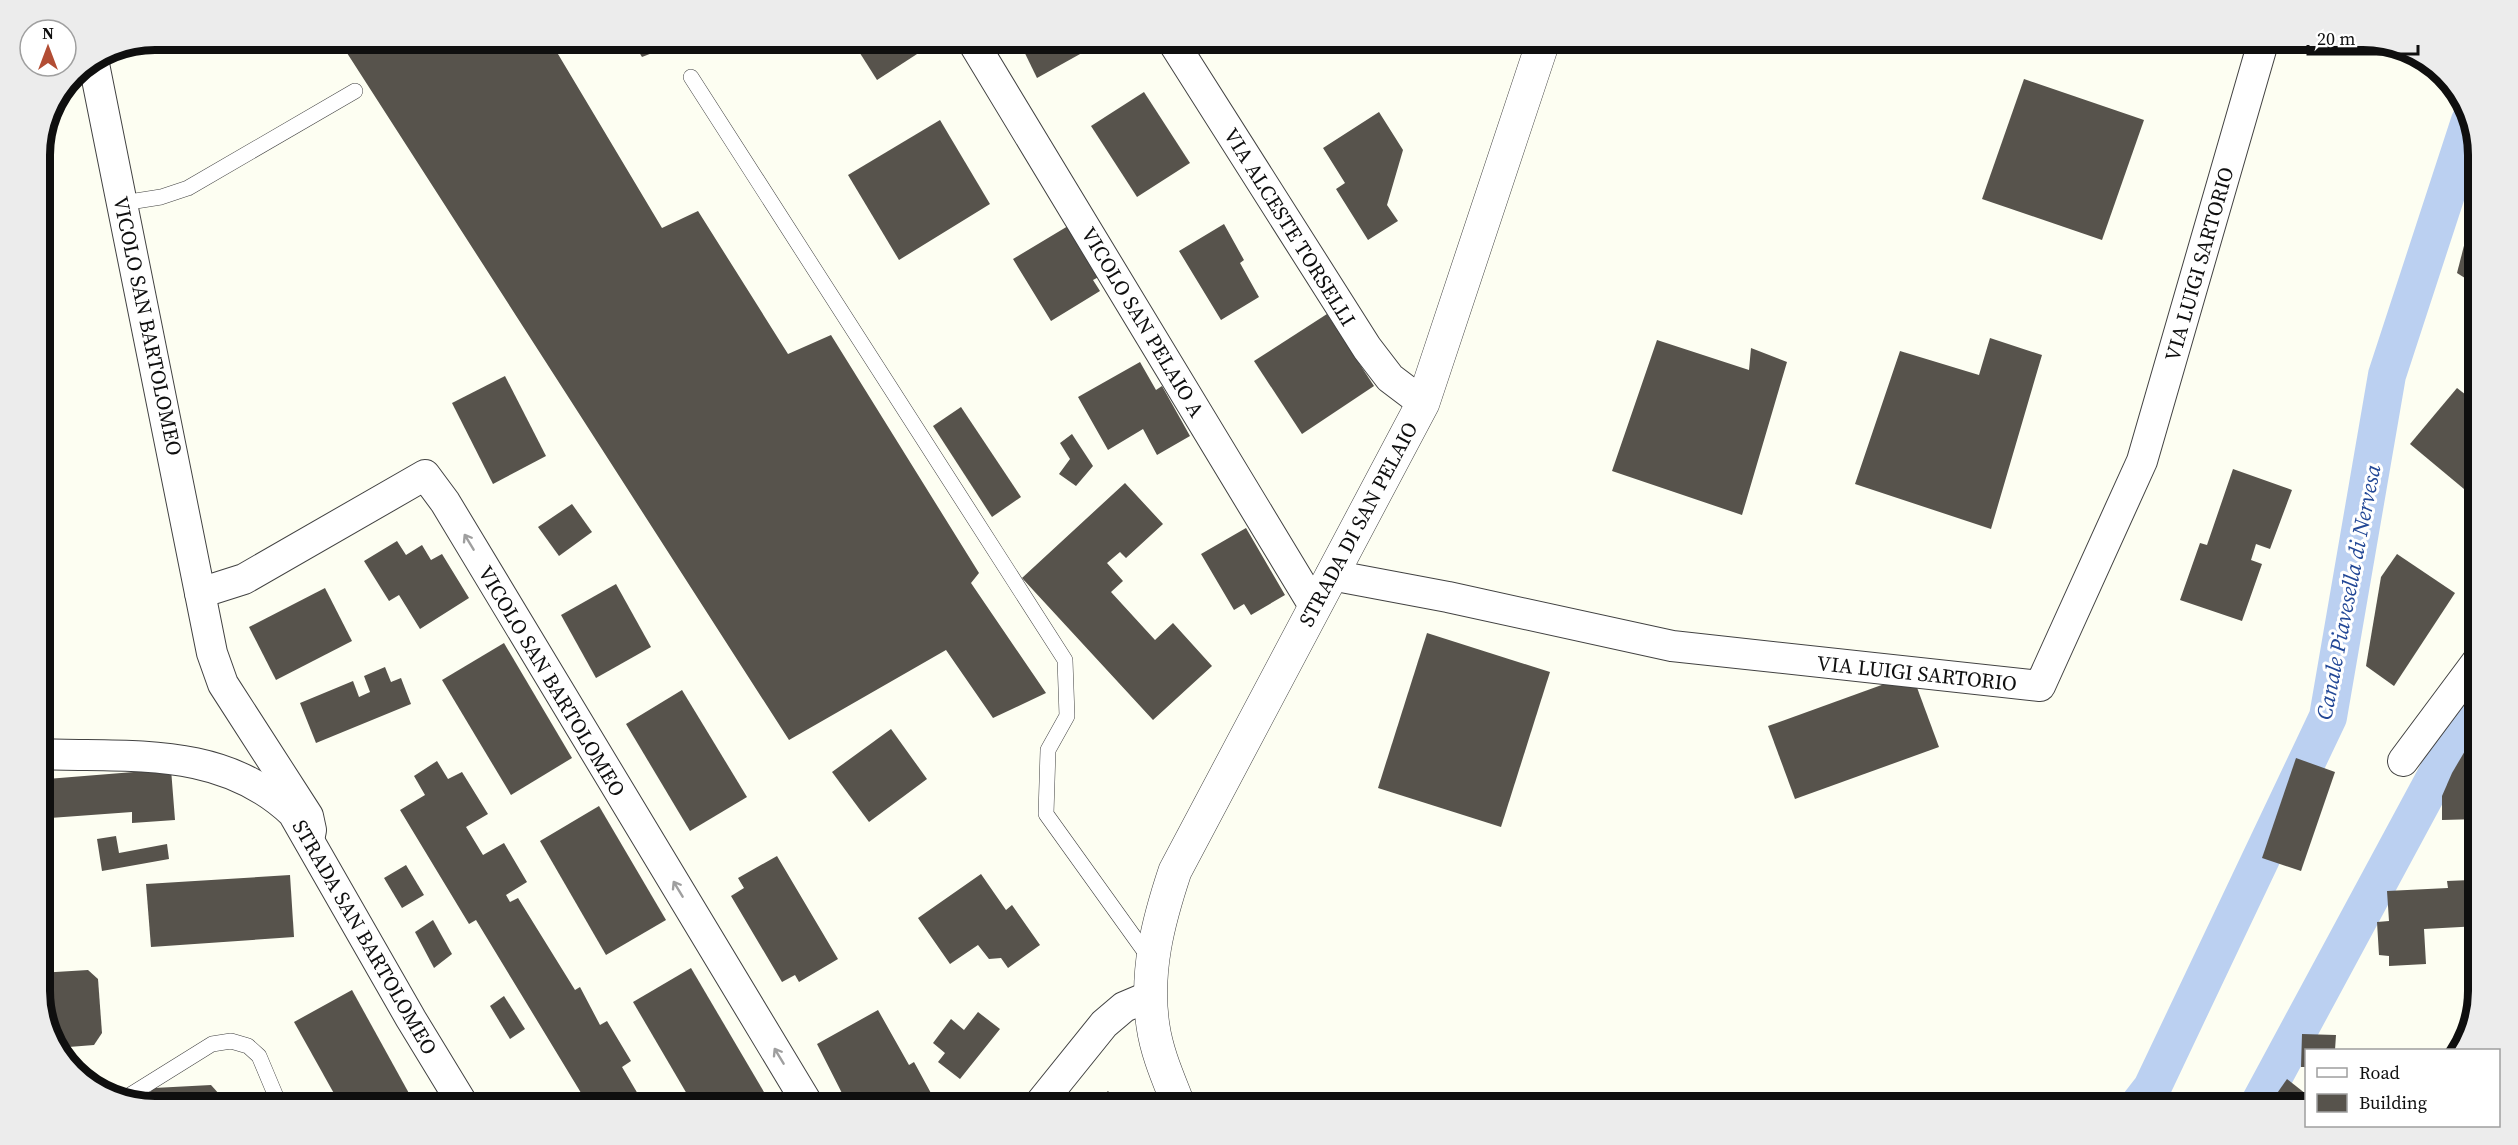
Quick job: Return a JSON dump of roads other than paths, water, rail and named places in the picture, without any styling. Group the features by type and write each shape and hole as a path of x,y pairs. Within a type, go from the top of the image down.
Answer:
{"street":[{"name":"VICOLO SAN PELAIO A","path":"979,50 1314,606"},
{"name":"VIA ALCESTE TORSELLI","path":"1178,50 1367,348 1389,378 1424,403"},
{"name":"STRADA DI SAN PELAIO","path":"1175,1096 1161,1058 1153,1027 1150,996 1158,922 1175,871 1424,403 1540,50"},
{"name":"VIA LUIGI SARTORIO","path":"1331,575 1448,597 1672,646 2040,686 2142,461 2261,50"},
{"name":"VICOLO SAN BARTOLOMEO","path":"95,68 212,653 223,684 308,816 311,830 309,840"},
{"name":"VICOLO SAN BARTOLOMEO","path":"200,593 244,579 426,475 803,1096"},
{"path":"2403,761 2468,674"},
{"name":"STRADA SAN BARTOLOMEO","path":"50,754 112,754 187,761 218,767 241,776 278,799 293,813 458,1096"},
{"path":"1046,1096 1104,1024 1124,1007 1150,996"}],"lane":[{"path":"691,77 1065,660 1067,717 1048,750 1046,814 1152,961"},
{"path":"123,203 161,197 188,188 355,91"},
{"path":"133,1093 212,1044 231,1041 248,1046 260,1056 276,1096"}],"waterway":[{"name":"Canale Piavesella di Nervesa","path":"2146,1096 2152,1088 2328,717 2387,375 2466,134"},
{"name":"Canale Piavesella di Nervesa","path":"2263,1096 2468,716"}]}
